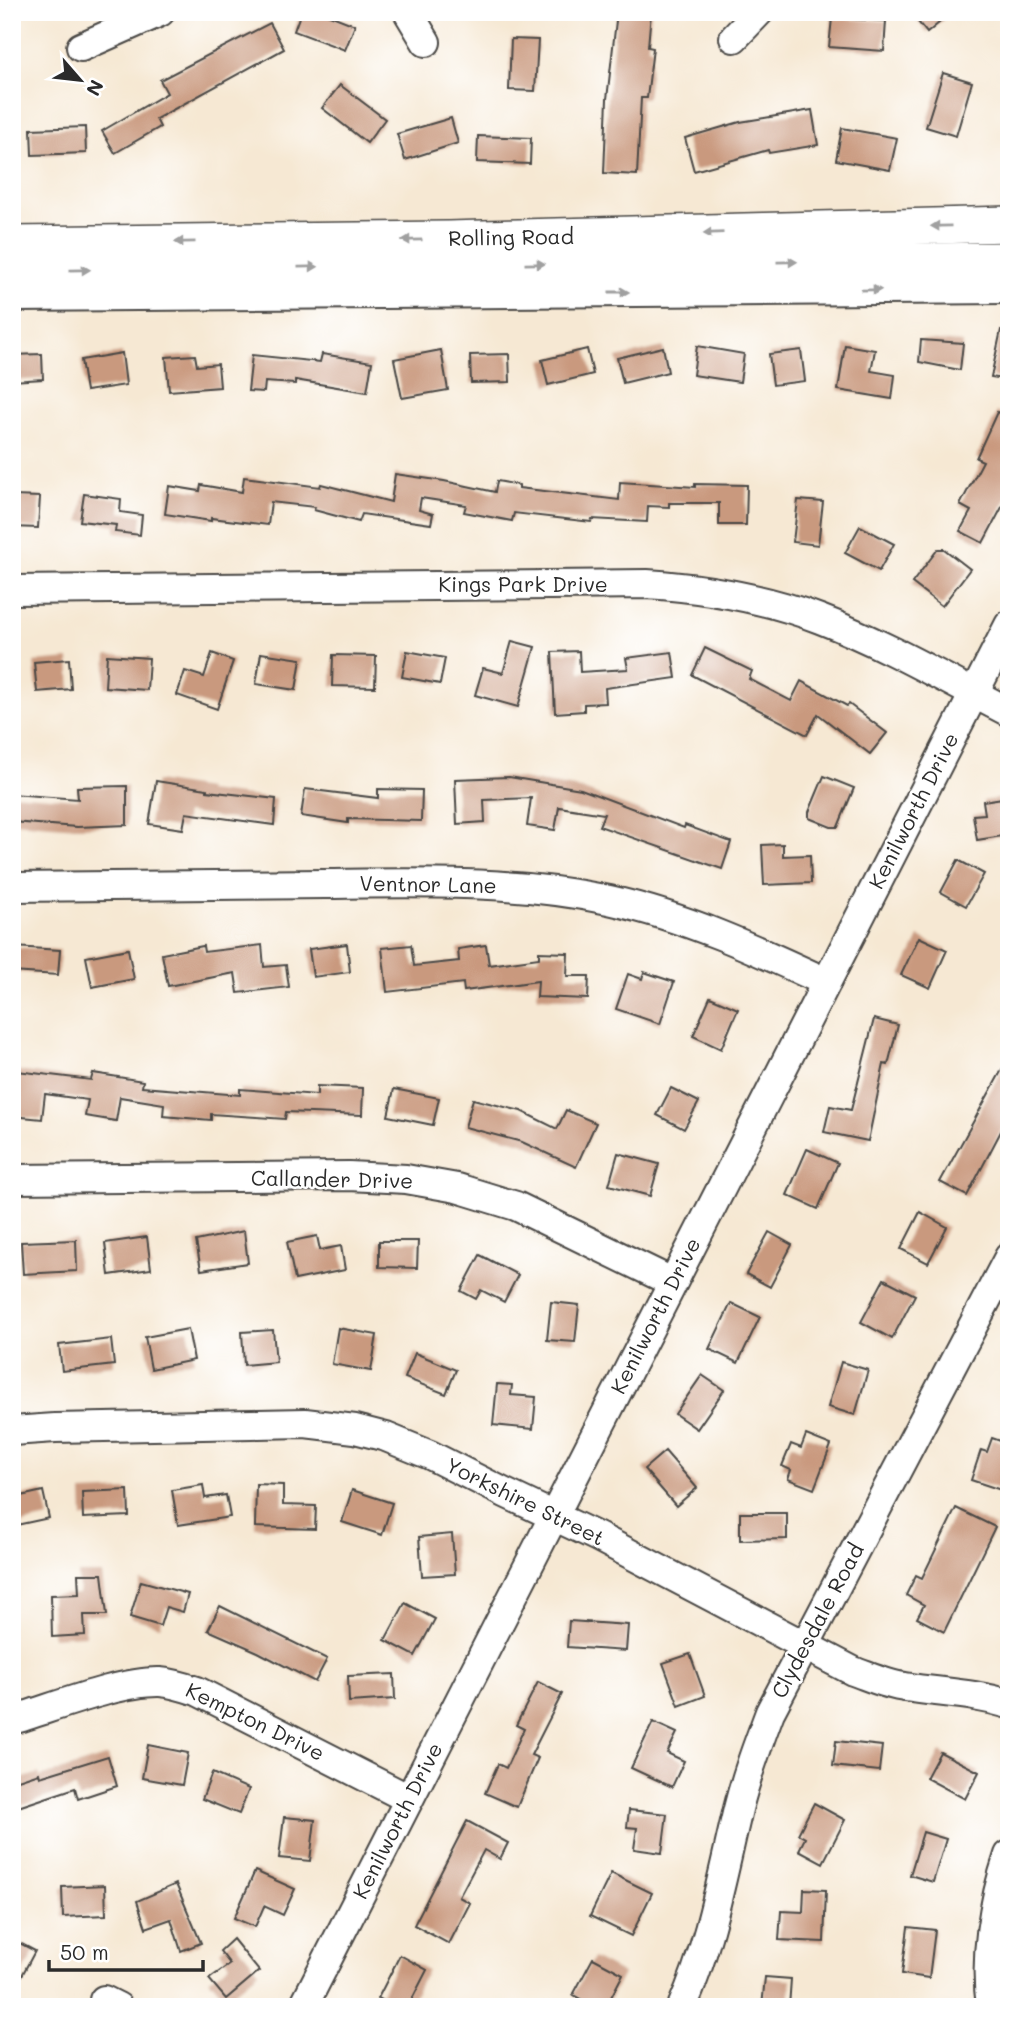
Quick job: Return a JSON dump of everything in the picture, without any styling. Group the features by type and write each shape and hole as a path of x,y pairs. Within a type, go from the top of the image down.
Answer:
{"main road":[{"name":"Rolling Road","path":"12,244 449,240 1009,224"},
{"name":"Rolling Road","path":"12,271 1009,260"}],"street":[{"path":"81,47 160,12"},
{"path":"408,12 426,41"},
{"path":"734,38 759,12"},
{"path":"12,297 1009,289"},
{"name":"Kings Park Drive","path":"12,590 647,584 694,587 754,598 820,619 879,645 1009,712"},
{"name":"Kenilworth Drive","path":"303,2007 1009,625"},
{"name":"Ventnor Lane","path":"12,887 440,883 523,887 608,900 673,917 727,936 827,982"},
{"name":"Callander Drive","path":"12,1179 349,1176 406,1179 457,1188 516,1206 672,1282"},
{"name":"Clydesdale Road","path":"681,2007 712,1922 750,1765 770,1712 1009,1257"},
{"name":"Yorkshire Street","path":"12,1431 291,1423 336,1426 386,1437 430,1455 554,1517 853,1671 905,1688 984,1696 1009,1704"},
{"name":"Kempton Drive","path":"12,1720 124,1686 160,1682 181,1685 197,1690 410,1799"},
{"path":"991,2007 990,1945 997,1896 1009,1855"}],"building":[{"path":"301,12 322,12 355,25 345,50 294,31"},
{"path":"617,12 651,12 648,47 653,48 647,98 641,98 637,175 604,173 607,99"},
{"path":"910,12 952,12 927,33"},
{"path":"832,18 886,21 884,51 829,47"},
{"path":"270,23 284,49 156,119 160,127 115,153 102,131 167,93 160,80"},
{"path":"511,39 538,40 535,91 509,90"},
{"path":"943,73 972,82 956,136 926,127"},
{"path":"340,85 385,119 367,143 322,108"},
{"path":"812,110 818,145 769,153 768,150 694,171 685,138 740,122"},
{"path":"451,118 458,143 405,160 397,134"},
{"path":"85,127 86,153 32,155 31,129"},
{"path":"842,128 897,138 890,170 836,160"},
{"path":"478,136 531,138 530,164 477,162"},
{"path":"1001,330 1009,331 1009,380 991,377"},
{"path":"921,340 963,343 960,370 919,362"},
{"path":"845,345 875,350 871,371 895,375 892,399 838,390"},
{"path":"697,346 744,354 740,382 693,375"},
{"path":"663,347 668,372 623,383 617,358"},
{"path":"587,349 593,374 548,385 542,360"},
{"path":"441,350 448,390 402,398 394,359"},
{"path":"801,350 805,381 773,385 769,354"},
{"path":"122,353 126,385 86,391 81,360"},
{"path":"42,354 43,379 12,381 12,355"},
{"path":"322,354 372,362 367,392 295,380 295,384 265,382 264,392 248,391 252,355 320,362"},
{"path":"509,354 510,382 471,383 470,355"},
{"path":"195,355 197,366 218,364 220,387 169,391 166,357"},
{"path":"997,412 1009,417 1009,494 983,543 960,531 971,511 960,505 983,461 976,458"},
{"path":"395,474 495,492 497,481 519,485 519,488 619,500 620,482 695,487 695,484 747,485 746,525 719,525 719,503 669,503 669,507 648,506 647,522 592,519 591,522 514,513 512,521 464,512 466,505 421,498 419,510 433,514 431,524 362,514 359,522 314,510 315,507 271,502 268,525 165,514 169,486 200,491 201,485 242,492 244,477 320,487 321,484 391,502"},
{"path":"84,494 121,499 120,512 142,515 140,535 115,532 116,525 80,521"},
{"path":"12,496 40,497 38,528 12,527"},
{"path":"798,500 823,502 818,545 793,542"},
{"path":"860,526 894,544 879,571 845,553"},
{"path":"938,549 944,549 970,569 942,606 912,583"},
{"path":"512,641 535,647 518,707 475,695 483,668 503,673"},
{"path":"705,648 752,671 749,679 791,701 801,681 847,706 849,704 887,733 870,754 818,714 807,735 692,675"},
{"path":"407,651 445,658 440,684 402,677"},
{"path":"579,651 580,672 628,669 626,658 672,652 676,678 605,688 606,703 584,704 584,711 555,713 552,652"},
{"path":"212,653 233,661 217,709 177,695 185,671 204,677"},
{"path":"261,653 301,659 296,690 256,684"},
{"path":"107,655 149,658 147,690 105,687"},
{"path":"333,655 376,656 375,687 332,686"},
{"path":"69,659 71,689 37,692 34,662"},
{"path":"824,776 854,788 838,827 809,818"},
{"path":"509,777 581,789 684,828 685,825 731,842 722,869 599,826 604,814 559,807 555,830 527,826 531,798 484,800 485,822 457,824 455,779"},
{"path":"156,781 207,791 276,799 274,825 186,813 183,829 149,824"},
{"path":"127,786 127,825 77,827 12,822 12,794 78,799 77,787"},
{"path":"305,789 378,798 378,789 422,790 421,821 348,819 348,823 301,816"},
{"path":"1009,797 1009,835 977,840 973,815 985,814 983,801"},
{"path":"783,844 783,856 810,855 811,883 764,885 762,845"},
{"path":"958,860 984,874 966,906 941,892"},
{"path":"919,937 947,950 930,988 901,975"},
{"path":"347,944 350,972 313,977 309,949"},
{"path":"262,945 264,967 286,965 289,987 238,993 235,973 168,986 162,954 203,946 204,952"},
{"path":"411,945 414,966 459,961 458,949 486,945 489,965 539,958 539,952 568,953 567,976 589,976 588,999 537,997 538,981 464,991 463,983 387,992 382,948"},
{"path":"14,947 60,950 58,975 12,972"},
{"path":"128,949 134,979 92,987 86,957"},
{"path":"644,972 674,982 660,1024 616,1009 628,974 642,979"},
{"path":"710,997 738,1009 721,1049 693,1036"},
{"path":"874,1019 898,1025 888,1065 884,1064 868,1141 824,1132 830,1106 851,1110"},
{"path":"1009,1057 1009,1116 967,1196 940,1182"},
{"path":"17,1071 91,1080 93,1073 143,1081 142,1087 240,1095 240,1089 317,1095 317,1086 363,1088 362,1115 286,1112 285,1119 211,1114 211,1120 163,1116 164,1104 120,1097 116,1121 85,1116 88,1100 45,1094 42,1119 12,1116"},
{"path":"671,1088 699,1102 684,1129 657,1115"},
{"path":"394,1089 439,1098 433,1125 388,1116"},
{"path":"473,1099 521,1111 557,1129 566,1110 596,1123 576,1167 522,1142 465,1127"},
{"path":"807,1149 838,1163 818,1209 787,1195"},
{"path":"618,1153 659,1164 650,1196 609,1185"},
{"path":"920,1212 947,1227 928,1263 901,1249"},
{"path":"244,1231 248,1263 201,1270 196,1241"},
{"path":"769,1232 792,1245 770,1287 746,1274"},
{"path":"317,1236 320,1250 341,1246 345,1270 295,1280 287,1242"},
{"path":"147,1237 151,1269 109,1275 105,1243"},
{"path":"76,1240 77,1271 23,1274 21,1242"},
{"path":"379,1241 418,1241 417,1268 379,1267"},
{"path":"480,1255 518,1275 504,1302 481,1290 476,1299 461,1291"},
{"path":"884,1279 915,1295 892,1339 861,1322"},
{"path":"551,1302 579,1305 575,1342 547,1340"},
{"path":"731,1303 760,1317 738,1363 709,1349"},
{"path":"338,1328 377,1335 371,1371 332,1364"},
{"path":"188,1329 194,1360 151,1369 145,1337"},
{"path":"273,1330 276,1362 244,1365 242,1332"},
{"path":"111,1339 114,1365 62,1371 59,1345"},
{"path":"415,1353 456,1370 446,1394 405,1378"},
{"path":"841,1362 868,1370 855,1415 828,1407"},
{"path":"702,1375 724,1390 697,1429 675,1414"},
{"path":"497,1384 512,1385 511,1395 536,1397 533,1429 493,1425"},
{"path":"806,1435 831,1445 814,1489 788,1479 791,1470 782,1466 791,1444 801,1448"},
{"path":"992,1438 1009,1444 1009,1477 1004,1491 971,1480 981,1450 987,1452"},
{"path":"665,1451 697,1488 676,1506 644,1469"},
{"path":"256,1484 283,1485 283,1505 316,1506 315,1529 255,1527"},
{"path":"203,1485 205,1498 226,1495 230,1517 178,1525 172,1490"},
{"path":"128,1490 129,1516 83,1518 82,1492"},
{"path":"352,1490 392,1503 382,1535 342,1522"},
{"path":"43,1491 49,1518 12,1526 12,1498"},
{"path":"956,1508 995,1527 944,1632 917,1618 924,1605 906,1595 916,1575 922,1578"},
{"path":"740,1513 787,1513 787,1539 740,1540"},
{"path":"452,1534 455,1574 422,1576 419,1537"},
{"path":"78,1574 102,1574 107,1615 84,1615 85,1635 52,1637 51,1595 79,1594"},
{"path":"141,1581 188,1594 183,1612 166,1607 160,1626 130,1617"},
{"path":"405,1603 435,1619 415,1656 385,1640"},
{"path":"220,1606 327,1659 315,1682 208,1630"},
{"path":"569,1621 628,1625 626,1651 567,1647"},
{"path":"690,1654 705,1696 679,1706 663,1663"},
{"path":"394,1674 395,1699 349,1702 348,1676"},
{"path":"538,1682 562,1694 531,1755 538,1758 517,1807 485,1793 498,1764 506,1768 524,1729 516,1725"},
{"path":"653,1722 677,1733 667,1753 684,1761 672,1787 631,1768"},
{"path":"836,1741 882,1746 879,1771 833,1766"},
{"path":"148,1745 188,1753 182,1785 142,1778"},
{"path":"940,1752 979,1772 965,1799 926,1778"},
{"path":"108,1756 117,1786 78,1799 75,1788 12,1809 12,1782 39,1773 40,1777"},
{"path":"212,1773 249,1789 239,1814 202,1799"},
{"path":"814,1803 845,1820 823,1863 799,1850 805,1838 798,1834"},
{"path":"629,1810 667,1814 662,1853 634,1849 637,1828 627,1827"},
{"path":"284,1817 315,1820 310,1861 279,1858"},
{"path":"467,1821 508,1843 500,1859 484,1850 459,1897 470,1903 449,1944 414,1925"},
{"path":"923,1832 946,1839 933,1882 910,1875"},
{"path":"255,1871 295,1889 283,1915 264,1906 255,1927 234,1918"},
{"path":"611,1873 652,1893 631,1936 590,1916"},
{"path":"176,1884 201,1943 181,1951 171,1919 146,1928 137,1901"},
{"path":"105,1885 106,1915 63,1917 62,1887"},
{"path":"804,1889 826,1890 824,1942 779,1940 781,1911 803,1912"},
{"path":"908,1927 935,1930 929,1978 902,1974"},
{"path":"12,1939 35,1951 12,1994"},
{"path":"233,1939 259,1971 226,1999 209,1979 230,1964 220,1951"},
{"path":"400,1955 427,1970 408,2007 395,2007 378,1998"},
{"path":"593,1958 623,1974 606,2007 595,2007 573,1995"},
{"path":"765,1977 791,1979 789,2007 762,2007"}]}
